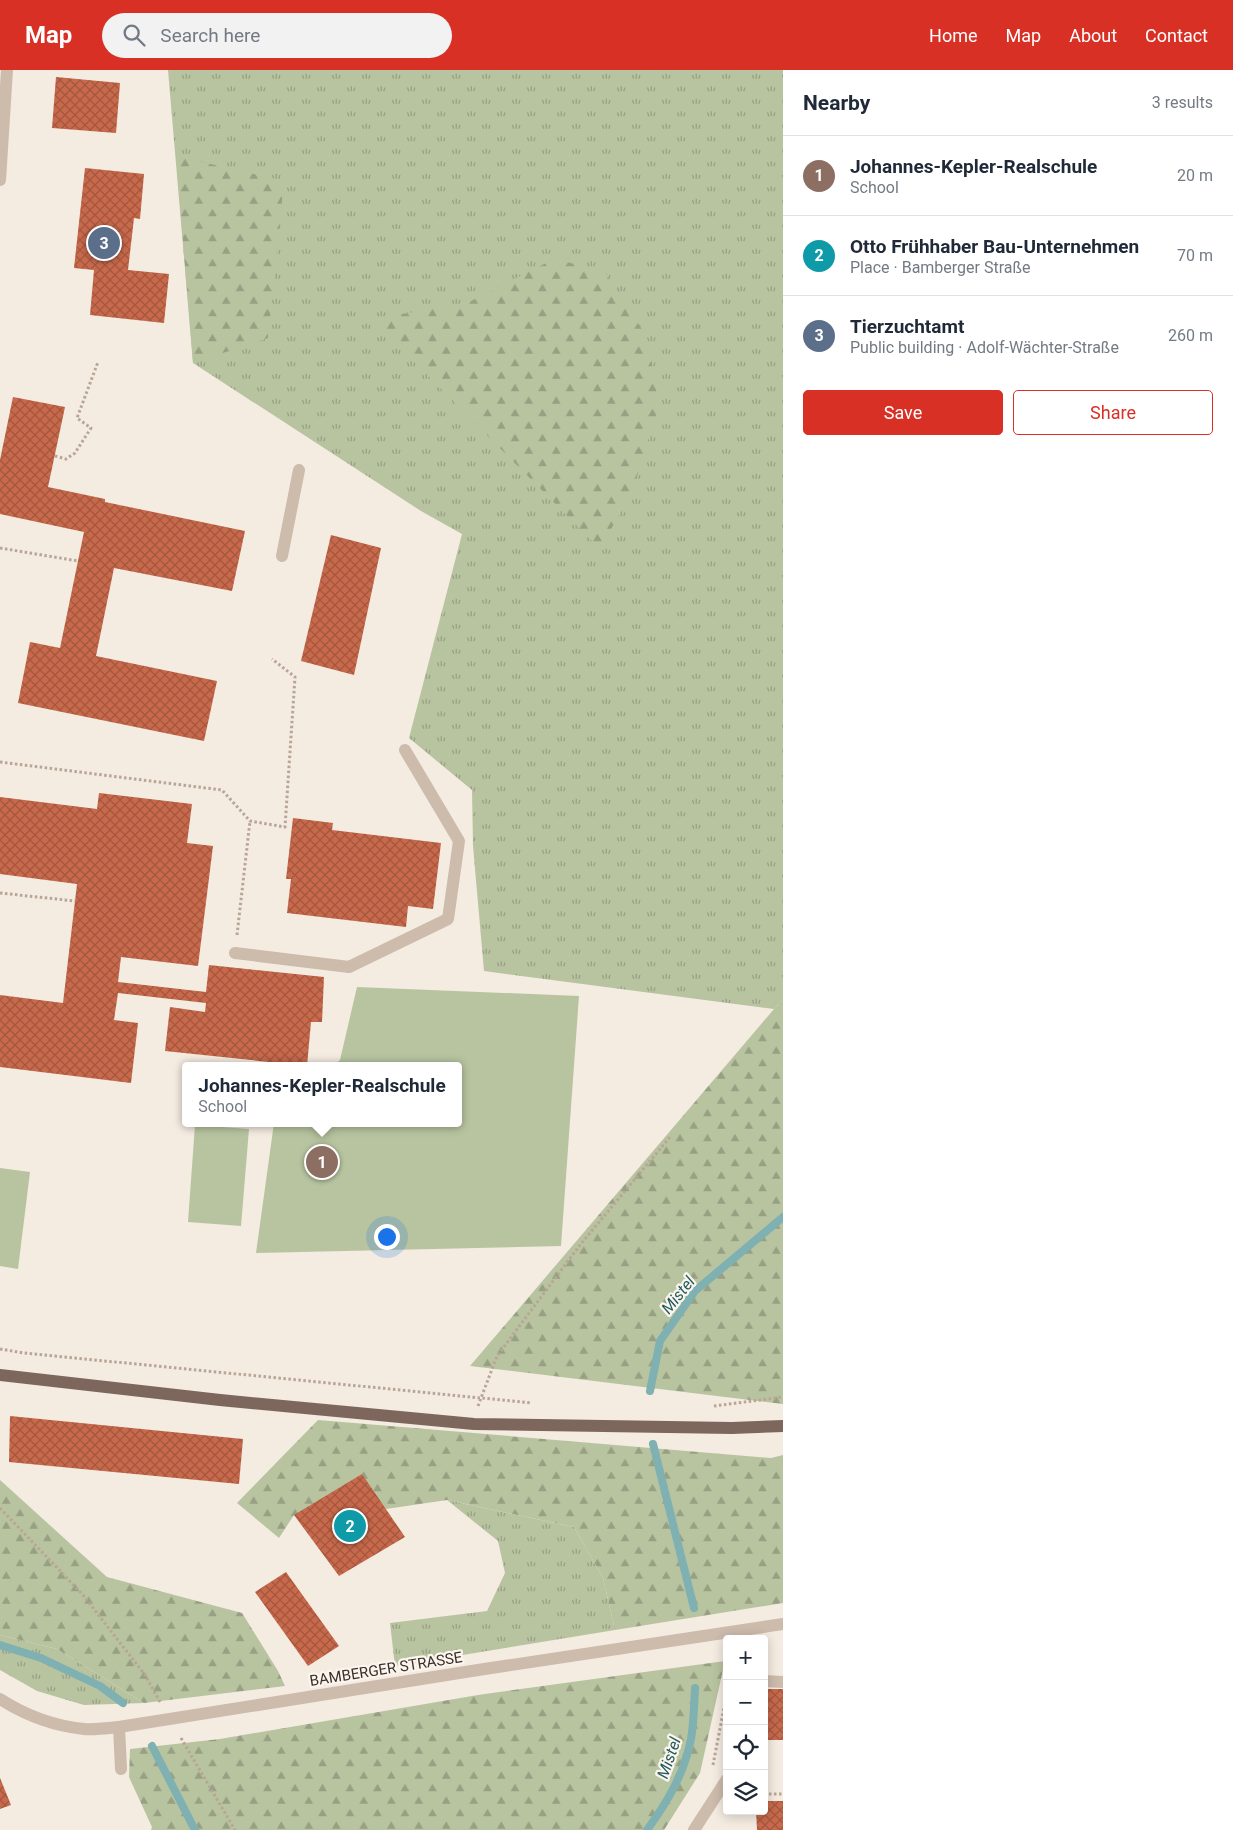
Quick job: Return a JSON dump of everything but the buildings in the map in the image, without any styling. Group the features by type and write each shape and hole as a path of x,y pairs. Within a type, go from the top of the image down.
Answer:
{"main road":[{"path":"0,1376 220,1400 474,1424 674,1427 783,1426"}],"street":[{"path":"0,180 7,70"},
{"path":"282,556 299,470"},
{"path":"235,953 349,967 448,919 459,841 405,750"},
{"name":"BAMBERGER STRASSE","path":"0,1698 16,1709 46,1721 85,1729 119,1728 710,1634 740,1634 783,1624"},
{"path":"768,1681 783,1682"},
{"path":"119,1728 121,1769"},
{"path":"694,1830 702,1824 723,1785"}],"path":[{"path":"55,456 66,459 75,453 90,428 77,418 98,362"},
{"path":"0,548 78,561"},
{"path":"0,762 222,790 250,821 284,827 294,676 272,659"},
{"path":"235,953 250,821"},
{"path":"0,893 75,901"},
{"path":"474,1424 480,1398 497,1356 580,1245 670,1137"},
{"path":"0,1349 24,1353 539,1404"},
{"path":"711,1407 783,1397"},
{"path":"0,1508 83,1595 145,1675"},
{"path":"709,1772 713,1764 723,1713"},
{"path":"196,1764 235,1830"},
{"path":"768,1794 783,1794"}],"green space":[{"path":"168,70 783,70 783,1000 774,1009 484,971 473,846 472,790 409,738 462,534 421,511 193,363"},
{"path":"176,156 284,181 268,338 193,363"},
{"path":"554,259 604,271 647,337 659,405 633,490 600,549 372,319 467,303"},
{"path":"357,987 579,996 561,1246 256,1253 273,1127 462,1127 462,1062 338,1062 340,1060"},
{"path":"783,1000 783,1404 470,1366 774,1009"},
{"path":"195,1127 249,1129 241,1226 188,1222"},
{"path":"0,1168 30,1172 18,1269 0,1266"},
{"path":"318,1420 771,1458 783,1455 783,1603 615,1630 603,1578 574,1527 447,1500 386,1509 294,1515 279,1538 237,1503"},
{"path":"0,1480 107,1577 242,1613 278,1671 285,1686 144,1703 57,1649 0,1635"},
{"path":"447,1500 574,1527 603,1578 615,1630 395,1666 390,1623 487,1611 505,1573 498,1541"},
{"path":"0,1635 57,1649 144,1703 84,1705 37,1691 0,1670"},
{"path":"723,1661 723,1670 700,1773 664,1830 151,1830 152,1827 129,1777 130,1749 220,1739 478,1695"}],"waterway":[{"name":"Mistel","path":"650,1391 660,1341 695,1291 783,1217"},
{"name":"Mistel","path":"653,1444 694,1608"},
{"path":"0,1645 41,1658 100,1686 123,1703"},
{"name":"Mistel","path":"647,1830 680,1776 692,1733 695,1688"},
{"path":"152,1746 195,1830"}],"place":[{"name":"Tierzuchtamt","path":"104,243"},
{"name":"Johannes-Kepler-Realschule","path":"322,1162"},
{"name":"Otto Frühhaber Bau-Unternehmen","path":"350,1526"}]}
